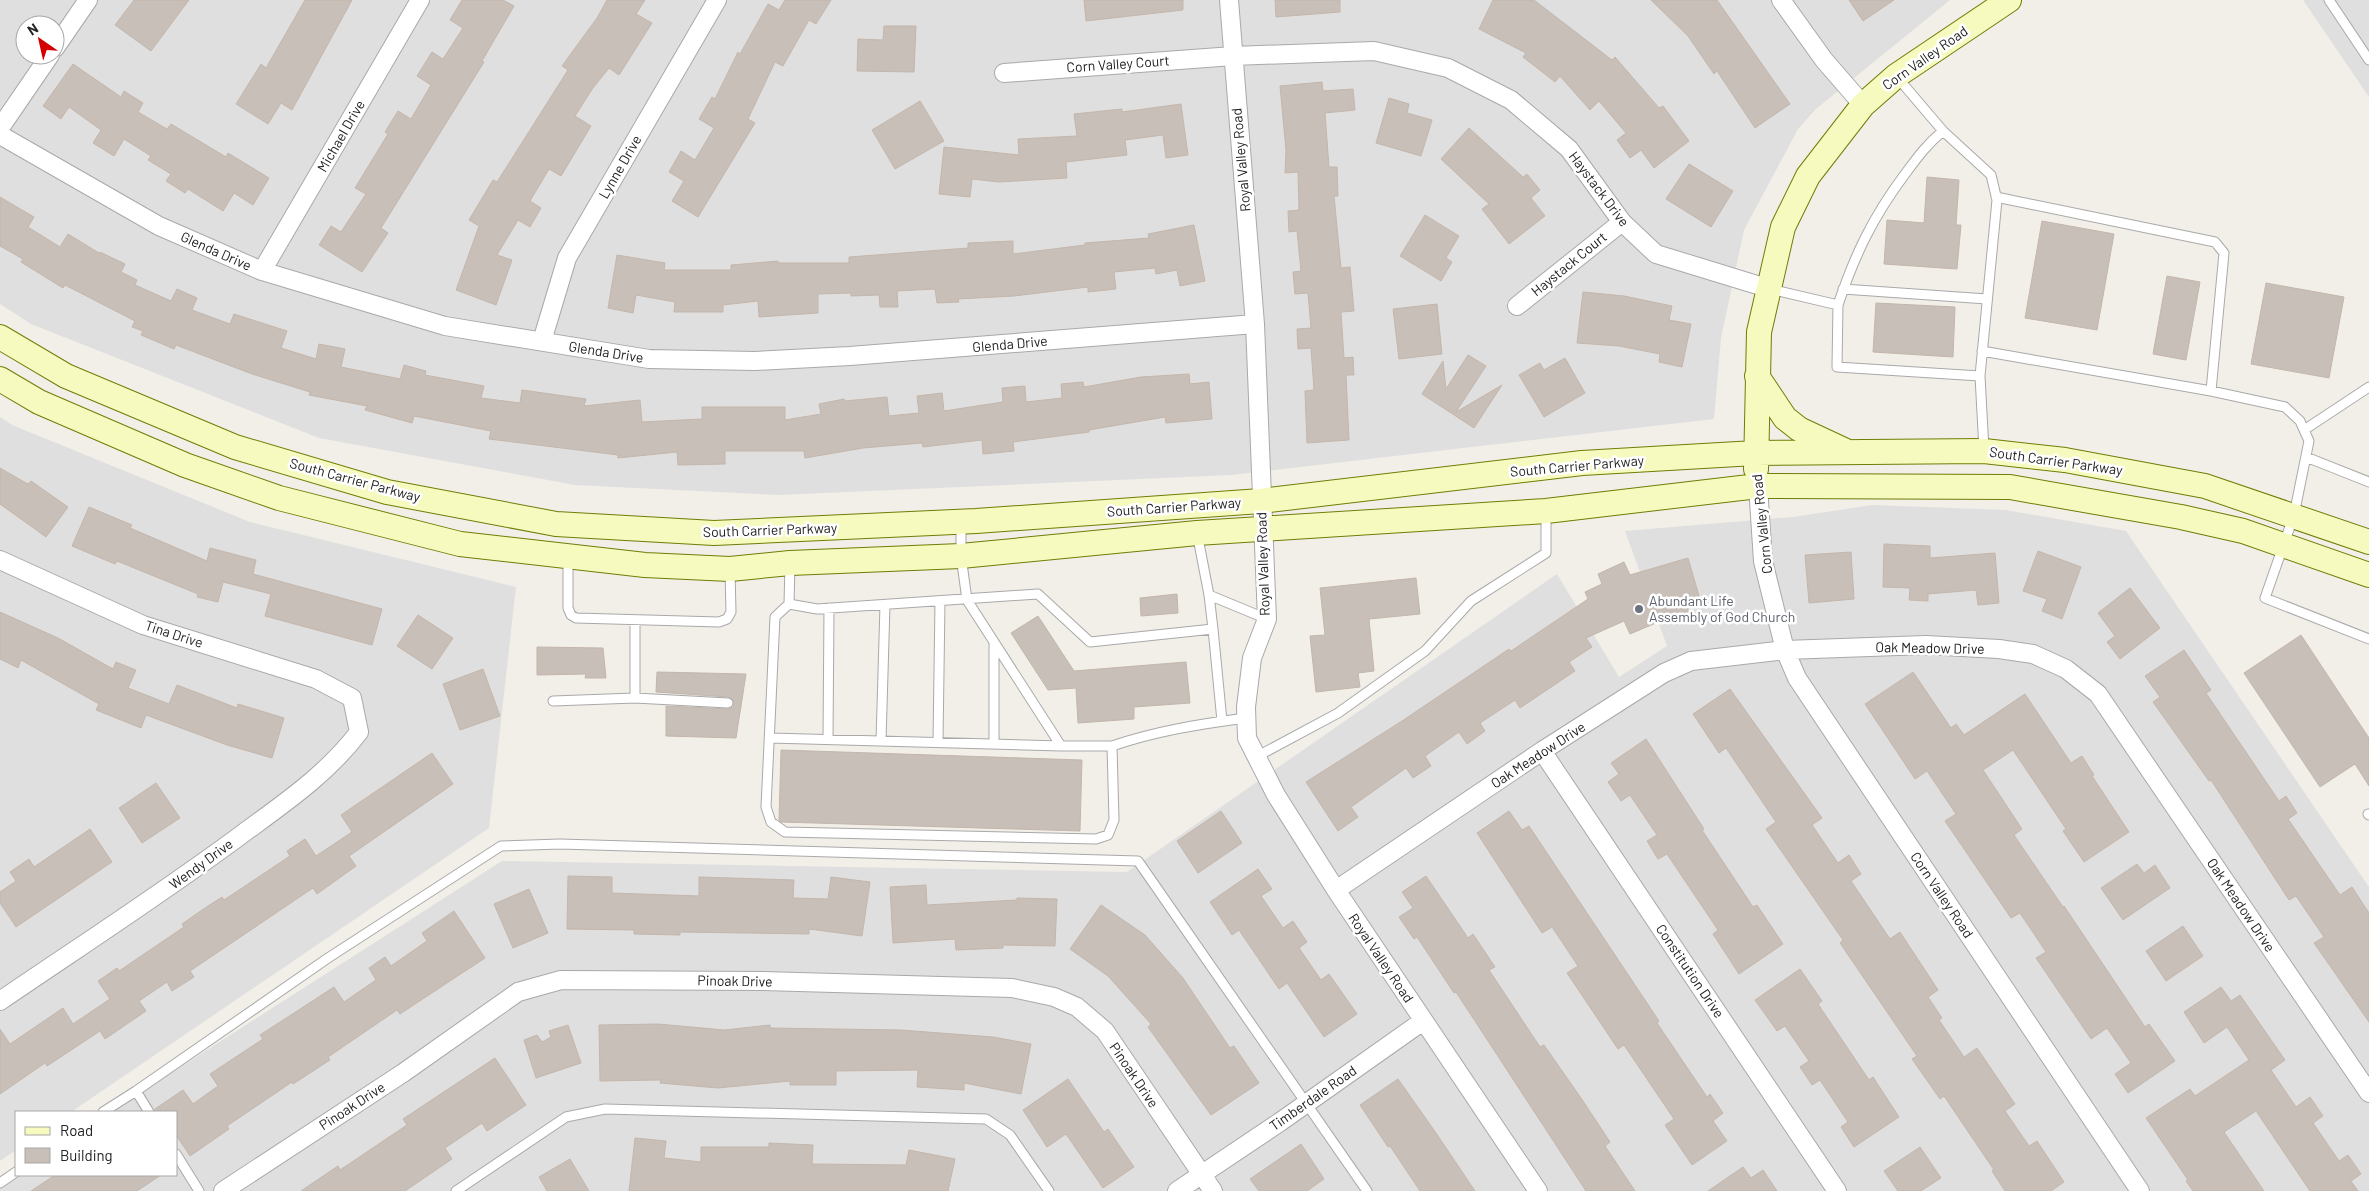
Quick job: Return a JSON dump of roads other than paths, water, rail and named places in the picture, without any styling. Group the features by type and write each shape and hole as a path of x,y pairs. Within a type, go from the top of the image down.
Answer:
{"main road":[{"name":"Corn Valley Road","path":"1758,486 1755,454 1759,332 1767,288 1783,227 1808,176 1863,105 1896,76 2009,0"},
{"name":"South Carrier Parkway","path":"0,337 66,376 235,447 386,492 556,524 714,534 961,521 1261,501 1582,464 1755,454 1984,451 2065,460 2205,486 2369,542"},
{"path":"1757,376 1789,422 1815,438 1855,454"},
{"name":"South Carrier Parkway","path":"0,379 39,402 185,465 279,498 460,544 645,565 730,569 790,564 961,556 1197,533 1546,511 1758,486 2010,487 2181,517 2243,531 2369,575"},
{"path":"556,524 559,556"}],"street":[{"path":"65,33 88,0"},
{"name":"Michael Drive","path":"262,271 420,0"},
{"name":"Lynne Drive","path":"542,341 567,258 717,0"},
{"name":"Royal Valley Road","path":"1229,0 1255,324 1267,619 1252,658 1246,718 1247,738 1276,795 1336,890 1538,1191"},
{"path":"1781,0 1824,60 1863,105"},
{"name":"Haystack Drive","path":"1233,56 1374,51 1448,68 1511,100 1569,149 1622,222 1656,254 1767,288"},
{"name":"Corn Valley Court","path":"1004,72 1233,56"},
{"path":"0,128 43,65"},
{"name":"Glenda Drive","path":"0,135 159,226 262,271 445,326 649,359 755,361 850,356 1255,324"},
{"name":"Haystack Court","path":"1517,306 1622,222"},
{"name":"Corn Valley Road","path":"1758,486 1763,561 1785,650 1797,678 2140,1191"},
{"name":"Tina Drive","path":"0,560 143,625 316,679 352,698"},
{"name":"Oak Meadow Drive","path":"1336,890 1664,673 1691,661 1785,650 1926,645 2000,649 2033,654 2066,669 2098,694 2369,1093"},
{"name":"Wendy Drive","path":"0,1001 196,869 304,788 345,751 359,732 352,698"},
{"name":"Constitution Drive","path":"1542,752 1837,1191"},
{"name":"Pinoak Drive","path":"223,1191 402,1073 518,992 561,980 763,981 1002,988 1054,997 1077,1007 1105,1031 1212,1191"},
{"name":"Timberdale Road","path":"1177,1191 1308,1102 1423,1020"}],"lane":[{"path":"2329,0 2369,60"},
{"path":"1896,76 1944,131 1991,175 1996,197 1980,376 1984,451"},
{"path":"1944,131 1927,144 1881,207 1853,259 1838,305 1837,367 1980,376"},
{"path":"1996,197 2215,242 2224,253 2211,391"},
{"path":"1767,288 1838,305"},
{"path":"1843,289 1987,299"},
{"path":"1982,351 2211,391 2285,406 2300,421 2309,441 2294,515 2265,598 2369,639"},
{"path":"2304,430 2369,387"},
{"path":"2306,457 2369,482"},
{"path":"1256,757 1346,707 1425,651 1471,601 1546,553 1546,511"},
{"path":"961,521 961,556 967,600 1061,746"},
{"path":"1197,533 1209,595 1222,721"},
{"path":"559,556 568,608 571,615 576,618 719,622 727,619 731,612 730,569"},
{"path":"790,564 790,604 775,617 766,807 771,822 785,832 1096,839 1108,835 1114,820 1112,746"},
{"path":"790,604 817,609 1038,594 1090,642 1213,629"},
{"path":"1209,595 1267,619"},
{"path":"938,742 940,601"},
{"path":"881,740 885,605"},
{"path":"828,739 829,608"},
{"path":"635,620 635,698"},
{"path":"994,642 994,744"},
{"path":"553,701 635,698 728,703"},
{"path":"770,738 1112,746 1141,736 1192,724 1246,718"},
{"path":"105,1111 328,958 501,846 560,844 1138,861 1308,1102 1367,1191"},
{"path":"136,1091 149,1111"},
{"path":"456,1191 566,1117 605,1109 986,1120 1010,1135 1049,1191"},
{"path":"178,1157 199,1191"},
{"path":"0,1183 15,1173"}],"place":[{"name":"Abundant Life Assembly of God Church","path":"1639,609"}]}
